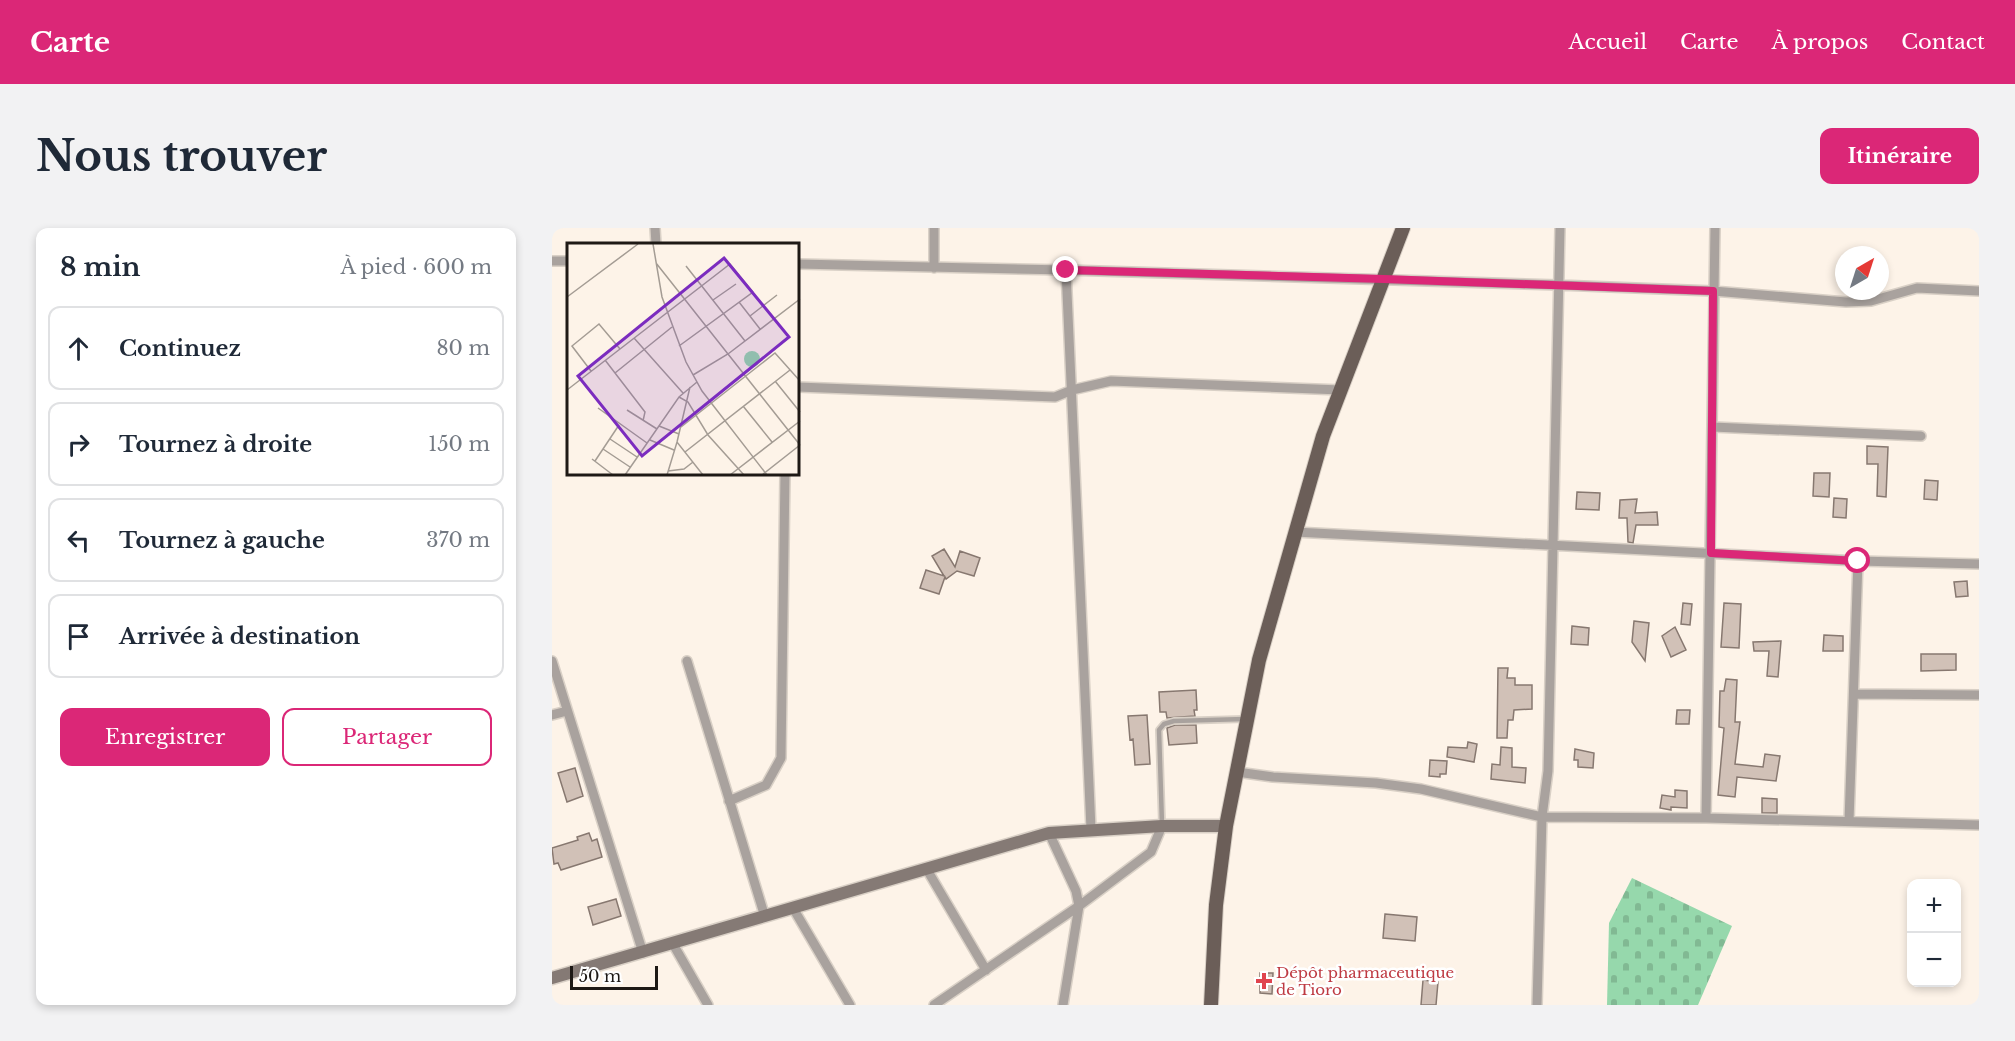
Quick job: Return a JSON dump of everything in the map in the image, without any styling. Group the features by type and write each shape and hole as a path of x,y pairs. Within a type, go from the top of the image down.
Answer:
{"main road":[{"path":"1211,1005 1216,904 1226,826 1259,660 1323,436 1403,228"},
{"path":"552,978 1049,833 1162,826 1226,826"}],"street":[{"path":"655,228 656,243"},
{"path":"934,228 934,268"},
{"path":"1537,1005 1542,817 1548,771 1560,228"},
{"path":"1706,818 1715,228"},
{"path":"800,264 1558,285 1713,291 1846,302 1871,301 1917,288 1979,291"},
{"path":"1066,270 1091,829"},
{"path":"800,387 1055,397 1072,390 1111,381 1341,390"},
{"path":"1713,427 1921,436"},
{"path":"729,801 766,785 781,758 785,476"},
{"path":"1295,532 1858,561 1979,564"},
{"path":"1849,822 1858,561"},
{"path":"552,661 643,952"},
{"path":"687,661 765,917"},
{"path":"1854,694 1979,695"},
{"path":"552,715 567,711"},
{"path":"1237,772 1273,777 1376,783 1421,789 1542,817 1706,818 1979,825"},
{"path":"934,1005 1079,906 1151,852 1162,826"},
{"path":"1049,833 1072,880 1079,906 1063,1005"},
{"path":"926,868 986,970"},
{"path":"793,909 850,1005"},
{"path":"673,944 708,1005"}],"lane":[{"path":"1162,826 1159,730 1164,724 1174,721 1247,718"}],"green space":[{"path":"1632,878 1732,926 1698,1005 1607,1005 1609,923"}],"building":[{"path":"1867,446 1888,447 1886,497 1877,496 1878,464 1867,464"},
{"path":"1814,473 1830,473 1829,497 1813,496"},
{"path":"1925,480 1938,481 1937,500 1924,499"},
{"path":"1577,492 1600,493 1599,510 1576,509"},
{"path":"1834,498 1847,499 1846,518 1833,517"},
{"path":"1637,499 1635,513 1657,512 1658,525 1636,525 1633,543 1628,542 1627,518 1619,518 1620,500"},
{"path":"944,549 955,567 960,551 980,558 974,576 957,571 946,579 945,577 939,594 920,588 926,570 944,576 932,556"},
{"path":"1967,581 1968,596 1956,597 1954,582"},
{"path":"1683,603 1692,604 1690,625 1681,624"},
{"path":"1724,603 1741,604 1739,648 1721,647"},
{"path":"1634,621 1649,623 1645,661 1632,642"},
{"path":"1572,626 1589,628 1588,645 1571,644"},
{"path":"1675,627 1686,650 1671,657 1662,636"},
{"path":"1824,635 1843,636 1843,651 1823,651"},
{"path":"1781,641 1778,677 1767,676 1769,651 1754,651 1753,642"},
{"path":"1921,654 1956,654 1956,670 1921,671"},
{"path":"1498,668 1508,668 1507,678 1515,678 1515,685 1532,685 1532,709 1514,710 1513,720 1508,720 1507,738 1497,738"},
{"path":"1726,679 1737,680 1735,722 1740,722 1735,764 1763,767 1765,754 1780,756 1776,781 1737,777 1735,797 1718,795 1724,728 1719,727 1720,691 1724,691"},
{"path":"1196,690 1195,716 1167,718 1166,712 1160,712 1159,692"},
{"path":"1677,710 1690,710 1689,724 1676,724"},
{"path":"1147,715 1150,764 1135,765 1128,716"},
{"path":"1175,725 1196,725 1197,743 1169,745 1167,728"},
{"path":"1468,742 1477,744 1474,762 1447,757 1448,747 1467,748"},
{"path":"1501,747 1512,748 1512,767 1526,768 1525,783 1491,779 1492,764 1500,765"},
{"path":"1575,749 1594,753 1593,768 1578,767 1578,760 1574,760"},
{"path":"1430,760 1447,761 1446,774 1440,774 1440,777 1429,776"},
{"path":"575,768 583,796 567,802 558,773"},
{"path":"1675,790 1687,791 1687,808 1671,807 1671,810 1660,808 1662,795 1675,797"},
{"path":"1762,798 1777,799 1777,813 1762,813"},
{"path":"589,833 592,841 597,839 602,857 561,870 558,863 554,864 552,848 578,840 577,837"},
{"path":"616,899 621,916 593,925 588,907"},
{"path":"1385,914 1417,917 1415,941 1383,938"},
{"path":"1260,973 1273,973 1272,994 1260,993"},
{"path":"1423,980 1438,982 1436,1005 1421,1005"}],"place":[{"name":"Dépôt pharmaceutique de Tioro","path":"1264,981"}],"route":[{"path":"1066,270 1713,291 1711,553 1858,561"}]}
